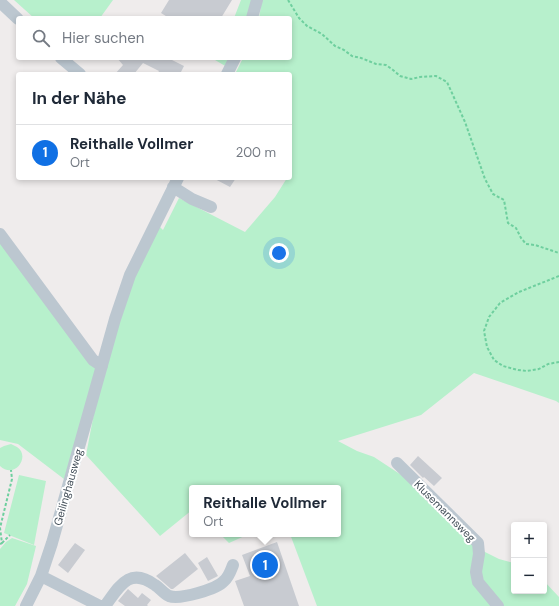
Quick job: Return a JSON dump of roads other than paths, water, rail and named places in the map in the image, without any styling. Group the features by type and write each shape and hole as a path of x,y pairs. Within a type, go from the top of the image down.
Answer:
{"street":[{"path":"253,16 257,0"},
{"path":"0,2 16,17"},
{"path":"64,60 78,72"},
{"path":"228,72 234,60"},
{"path":"176,182 192,199 211,207"},
{"name":"Geilinghausweg","path":"26,606 41,576 52,542 115,319 130,275 176,182"},
{"path":"0,234 93,360 102,366"},
{"name":"Klusemannsweg","path":"397,463 478,543 479,554 476,572 478,582 498,606"},
{"path":"105,606 124,581 130,578 136,577 146,579 168,596 177,597 191,595 210,589 223,582 228,576 233,565"},
{"path":"41,576 100,606"}],"place":[{"name":"Reithalle Vollmer","path":"265,565"}]}
